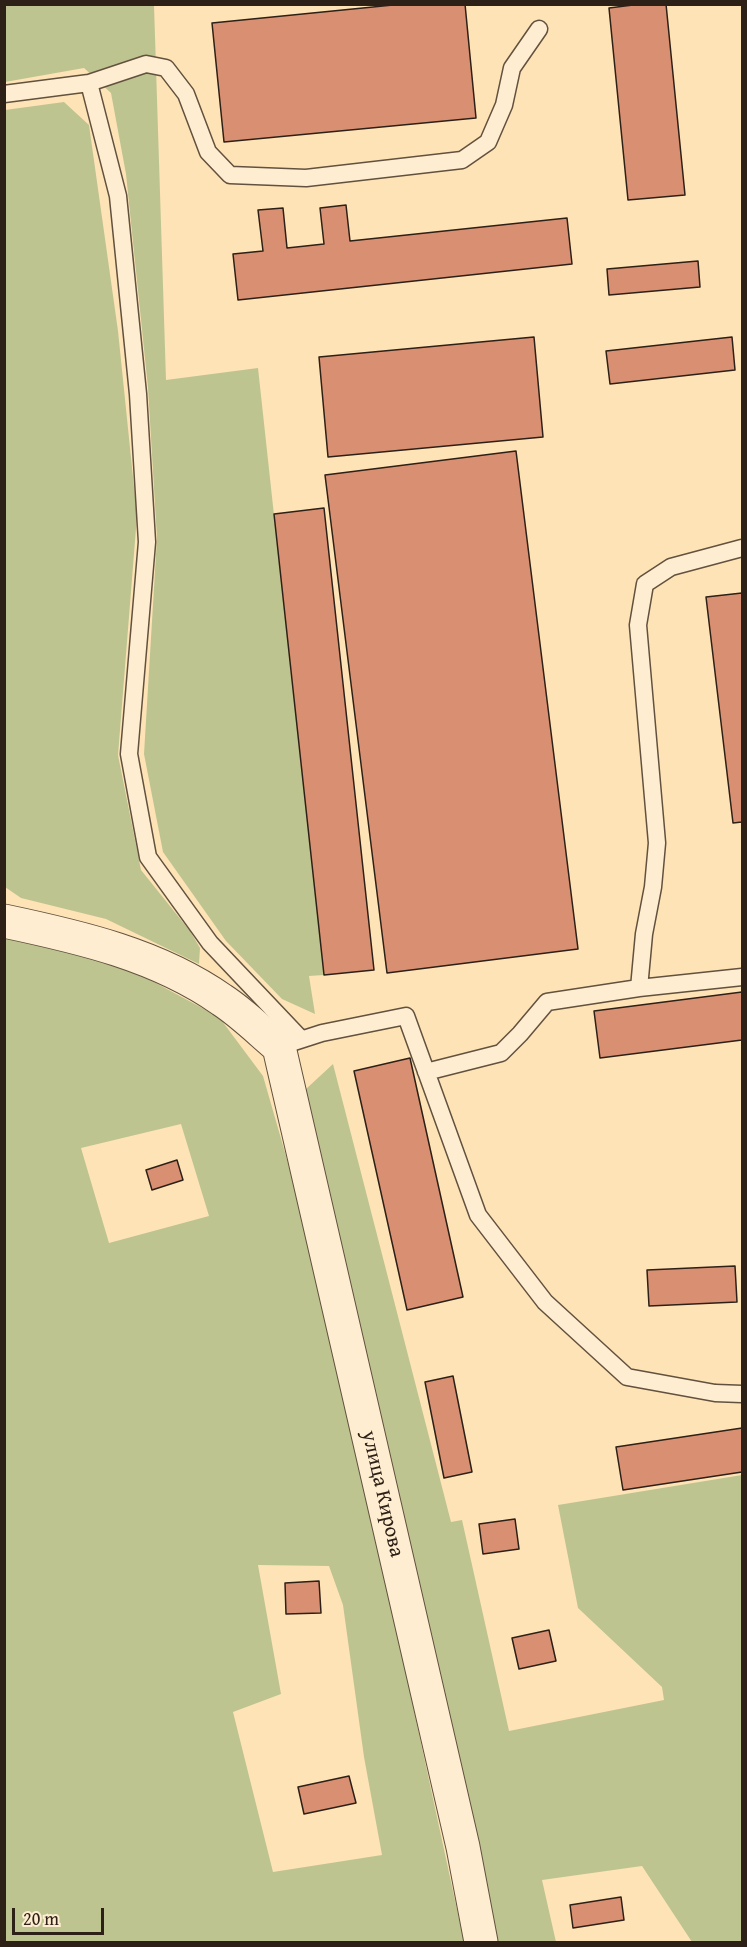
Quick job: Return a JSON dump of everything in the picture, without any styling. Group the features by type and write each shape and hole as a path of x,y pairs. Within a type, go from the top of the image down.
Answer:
{"street":[{"path":"4,921 72,935 156,962 222,999 290,1043"},
{"name":"улица Кирова","path":"290,1043 464,1847 482,1942"}],"lane":[{"path":"4,94 89,83 146,64 166,68 186,94 208,152 230,175 306,178 451,162 462,160 488,142 504,105 512,68 539,29"},
{"path":"89,83 118,196 138,394 147,542 129,754 148,856 210,943 290,1043 322,1033 406,1016 478,1215 545,1302 627,1377 715,1393 742,1394"},
{"path":"639,988 657,843 638,625 645,584 671,567 742,548"},
{"path":"426,1072 501,1053 547,1002 639,988 742,977"}],"green space":[{"path":"5,5 154,5 166,380 258,368 324,975 309,976 315,1014 282,999 226,941 163,852 144,754 157,538 148,388 126,174 111,93 84,68 5,82"},
{"path":"64,102 89,125 118,331 137,516 118,755 141,870 190,931 200,948 199,964 106,919 21,898 5,887 5,110"},
{"path":"5,934 126,967 219,1017 263,1076 335,1345 464,1942 5,1942","holes":["181,1124 209,1216 109,1243 81,1148","258,1565 329,1566 343,1605 364,1757 382,1855 273,1872 233,1712 281,1694"]},
{"path":"333,1064 451,1522 462,1520 509,1731 664,1700 662,1687 578,1608 558,1505 742,1475 742,1942 692,1942 642,1866 542,1880 556,1942 490,1942 356,1330 306,1089"}],"building":[{"path":"403,4 465,4 476,118 224,142 212,23"},
{"path":"666,4 685,195 628,200 609,8"},
{"path":"346,205 350,241 567,218 572,264 238,300 233,254 263,251 258,210 283,208 287,248 324,244 320,208"},
{"path":"698,261 700,287 609,295 607,269"},
{"path":"534,337 543,437 328,457 319,357"},
{"path":"732,337 735,370 610,384 606,351"},
{"path":"516,451 578,949 387,973 325,475"},
{"path":"324,508 374,970 324,975 274,514"},
{"path":"742,593 742,822 733,823 706,597"},
{"path":"742,992 742,1040 600,1058 594,1011"},
{"path":"410,1058 463,1297 407,1310 354,1071"},
{"path":"177,1160 183,1180 152,1190 146,1170"},
{"path":"735,1266 737,1302 649,1306 647,1270"},
{"path":"453,1376 472,1472 444,1478 425,1382"},
{"path":"742,1428 742,1472 623,1490 616,1447"},
{"path":"515,1519 519,1549 483,1554 479,1524"},
{"path":"319,1581 321,1613 286,1614 285,1583"},
{"path":"549,1630 556,1661 519,1669 512,1638"},
{"path":"349,1776 356,1803 304,1814 298,1787"},
{"path":"621,1897 624,1920 573,1928 570,1905"}]}
